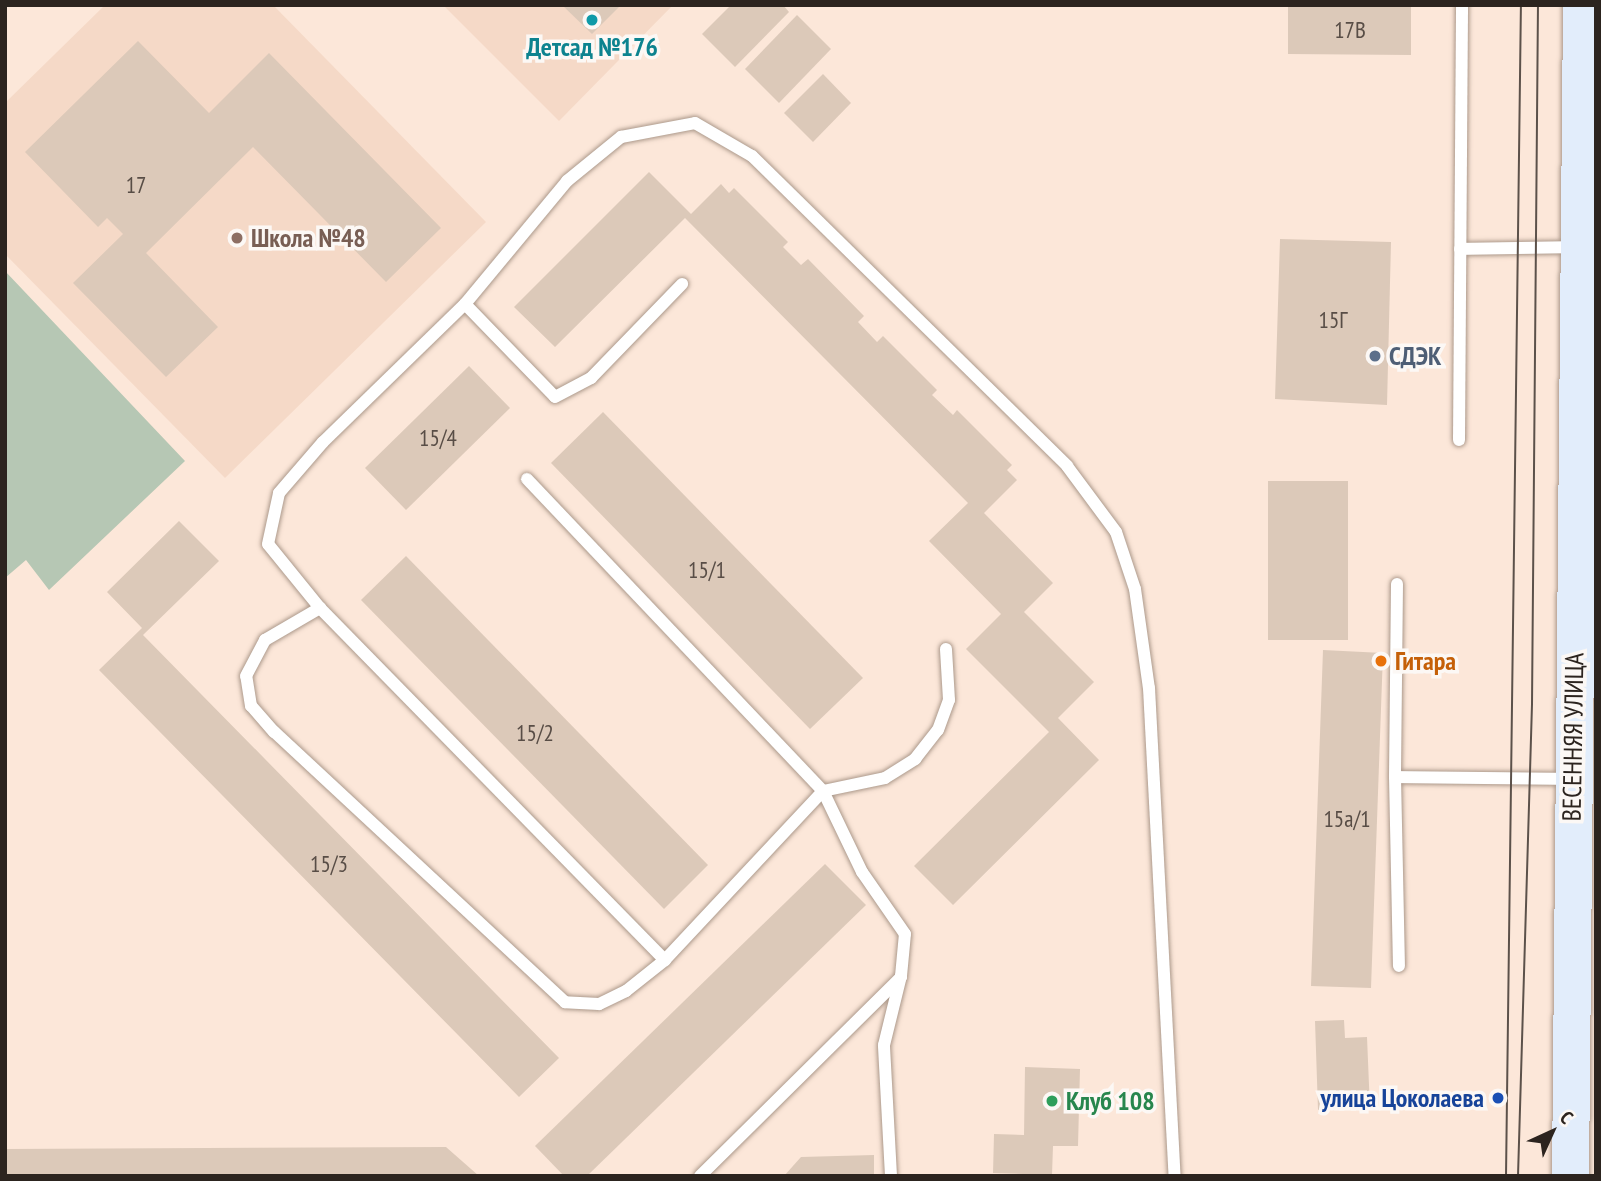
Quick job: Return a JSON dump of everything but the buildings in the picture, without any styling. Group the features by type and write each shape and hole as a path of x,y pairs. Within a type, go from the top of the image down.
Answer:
{"street":[{"name":"ВЕСЕННЯЯ УЛИЦА","path":"1570,1176 1581,5"}],"lane":[{"path":"1459,440 1462,5"},
{"path":"665,960 320,608 268,544 279,493 323,442 465,304 567,181 621,137 695,122 752,156 1067,466 1116,532 1135,589 1149,688 1175,1176"},
{"path":"1460,249 1578,247"},
{"path":"465,304 555,397 591,378 682,284"},
{"path":"527,479 824,791 862,872 905,934 901,976 884,1045 891,1176"},
{"path":"1397,584 1395,777 1399,966"},
{"path":"320,608 265,640 246,676 251,706 274,732 565,1002 598,1004 626,991 665,960 824,791 885,778 915,759 938,730 949,700 946,649"},
{"path":"1395,777 1573,779"},
{"path":"700,1176 901,976"}],"shaded area":[{"name":"Школа №48","path":"105,5 273,5 486,222 225,478 5,254 5,103"},
{"path":"443,5 673,5 559,121"}],"green space":[{"path":"5,271 185,461 49,590 26,560 5,578"}],"tram line":[{"path":"1506,1176 1521,5"},
{"path":"1518,1176 1532,704 1538,5"}],"place":[{"name":"Детсад №176","path":"592,20"},
{"name":"Школа №48","path":"237,238"},
{"name":"СДЭК","path":"1375,356"},
{"name":"Гитара","path":"1381,661"},
{"name":"улица Цоколаева","path":"1498,1098"},
{"name":"Клуб 108","path":"1052,1101"}]}
